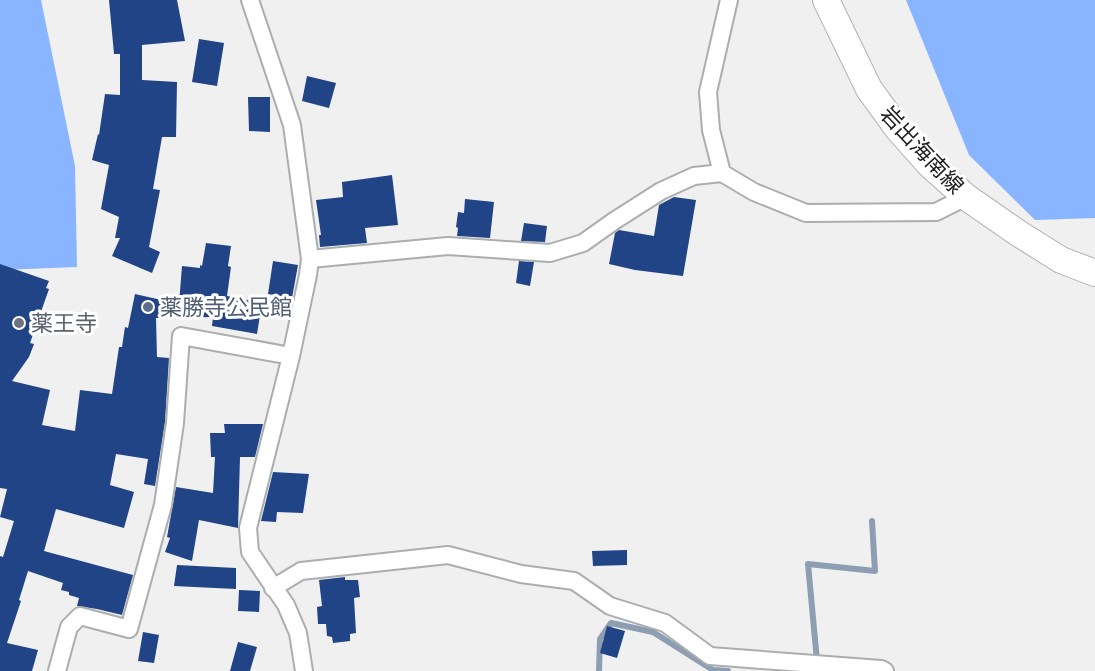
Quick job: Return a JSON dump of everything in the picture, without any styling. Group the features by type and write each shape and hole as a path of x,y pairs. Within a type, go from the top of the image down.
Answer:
{"main road":[{"name":"岩出海南線","path":"826,0 868,89 898,129 924,158 966,197 1018,233 1061,260 1095,273"}],"street":[{"path":"250,0 292,126 310,259 291,356 248,528 250,552 286,604 298,633 304,671"},
{"path":"722,173 711,130 708,92 729,0"},
{"path":"310,259 448,246 550,254 583,243 661,191 694,176 722,173 754,192 806,213 936,212 966,197"},
{"path":"57,671 69,627 80,616 129,629 141,591 162,505 175,423 181,336 291,356"},
{"path":"273,588 301,571 448,555 521,574 574,581 610,606 665,623 710,656 885,671"}],"shaded area":[{"path":"0,0 41,0 75,166 77,267 0,270"},
{"path":"906,0 1095,0 1095,218 1035,220 969,155"}],"building":[{"path":"109,0 177,0 185,41 142,45 142,80 177,82 176,137 162,137 153,189 160,190 149,247 160,252 152,273 112,256 120,238 115,238 119,217 101,209 109,165 92,160 99,135 105,94 120,95 120,54 114,54"},
{"path":"199,39 224,43 217,86 192,82"},
{"path":"307,76 336,83 329,108 302,101"},
{"path":"248,97 270,97 270,132 249,131"},
{"path":"392,175 398,225 365,228 367,243 320,247 319,235 321,235 316,200 343,197 342,182"},
{"path":"674,197 696,200 683,276 609,264 615,233 619,230 654,236 659,205"},
{"path":"465,199 494,202 490,238 457,236 458,212 464,213"},
{"path":"524,223 547,226 545,242 521,241"},
{"path":"206,243 231,246 227,296 262,303 257,334 212,326 213,317 156,318 157,357 169,358 165,422 155,486 144,484 148,459 116,454 110,485 134,492 124,528 56,509 44,551 133,575 122,615 77,606 79,598 61,590 63,583 28,571 7,643 38,650 32,671 0,671 0,556 3,557 14,521 0,517 7,489 0,488 0,264 49,281 46,288 49,289 30,343 34,344 29,357 12,381 50,390 42,425 75,431 80,390 112,394 119,347 122,347 125,327 128,328 135,294 179,304 182,266 200,268"},
{"path":"273,261 298,265 292,298 268,294"},
{"path":"519,261 534,262 530,286 516,283"},
{"path":"224,424 263,424 255,457 240,457 238,528 199,520 192,561 165,552 170,538 167,537 176,487 213,493 215,457 211,457 210,433 225,433"},
{"path":"273,472 309,474 303,513 277,512 276,522 261,521"},
{"path":"627,550 627,565 593,566 592,551"},
{"path":"177,565 236,568 236,589 174,586"},
{"path":"345,577 345,580 358,580 360,597 354,598 356,633 350,634 350,641 333,643 332,637 327,636 326,624 318,624 317,607 322,606 319,580"},
{"path":"239,590 260,591 259,612 238,611"},
{"path":"607,626 625,631 617,658 600,653"},
{"path":"143,632 159,635 154,663 138,661"},
{"path":"238,642 257,647 250,671 230,671"}],"waterway":[{"path":"817,661 808,564 875,571 872,521"},
{"path":"599,671 600,639 611,623 653,632 713,670 728,671"}],"place":[{"name":"薬勝寺公民館","path":"148,307"},
{"name":"薬王寺","path":"19,323"}]}
